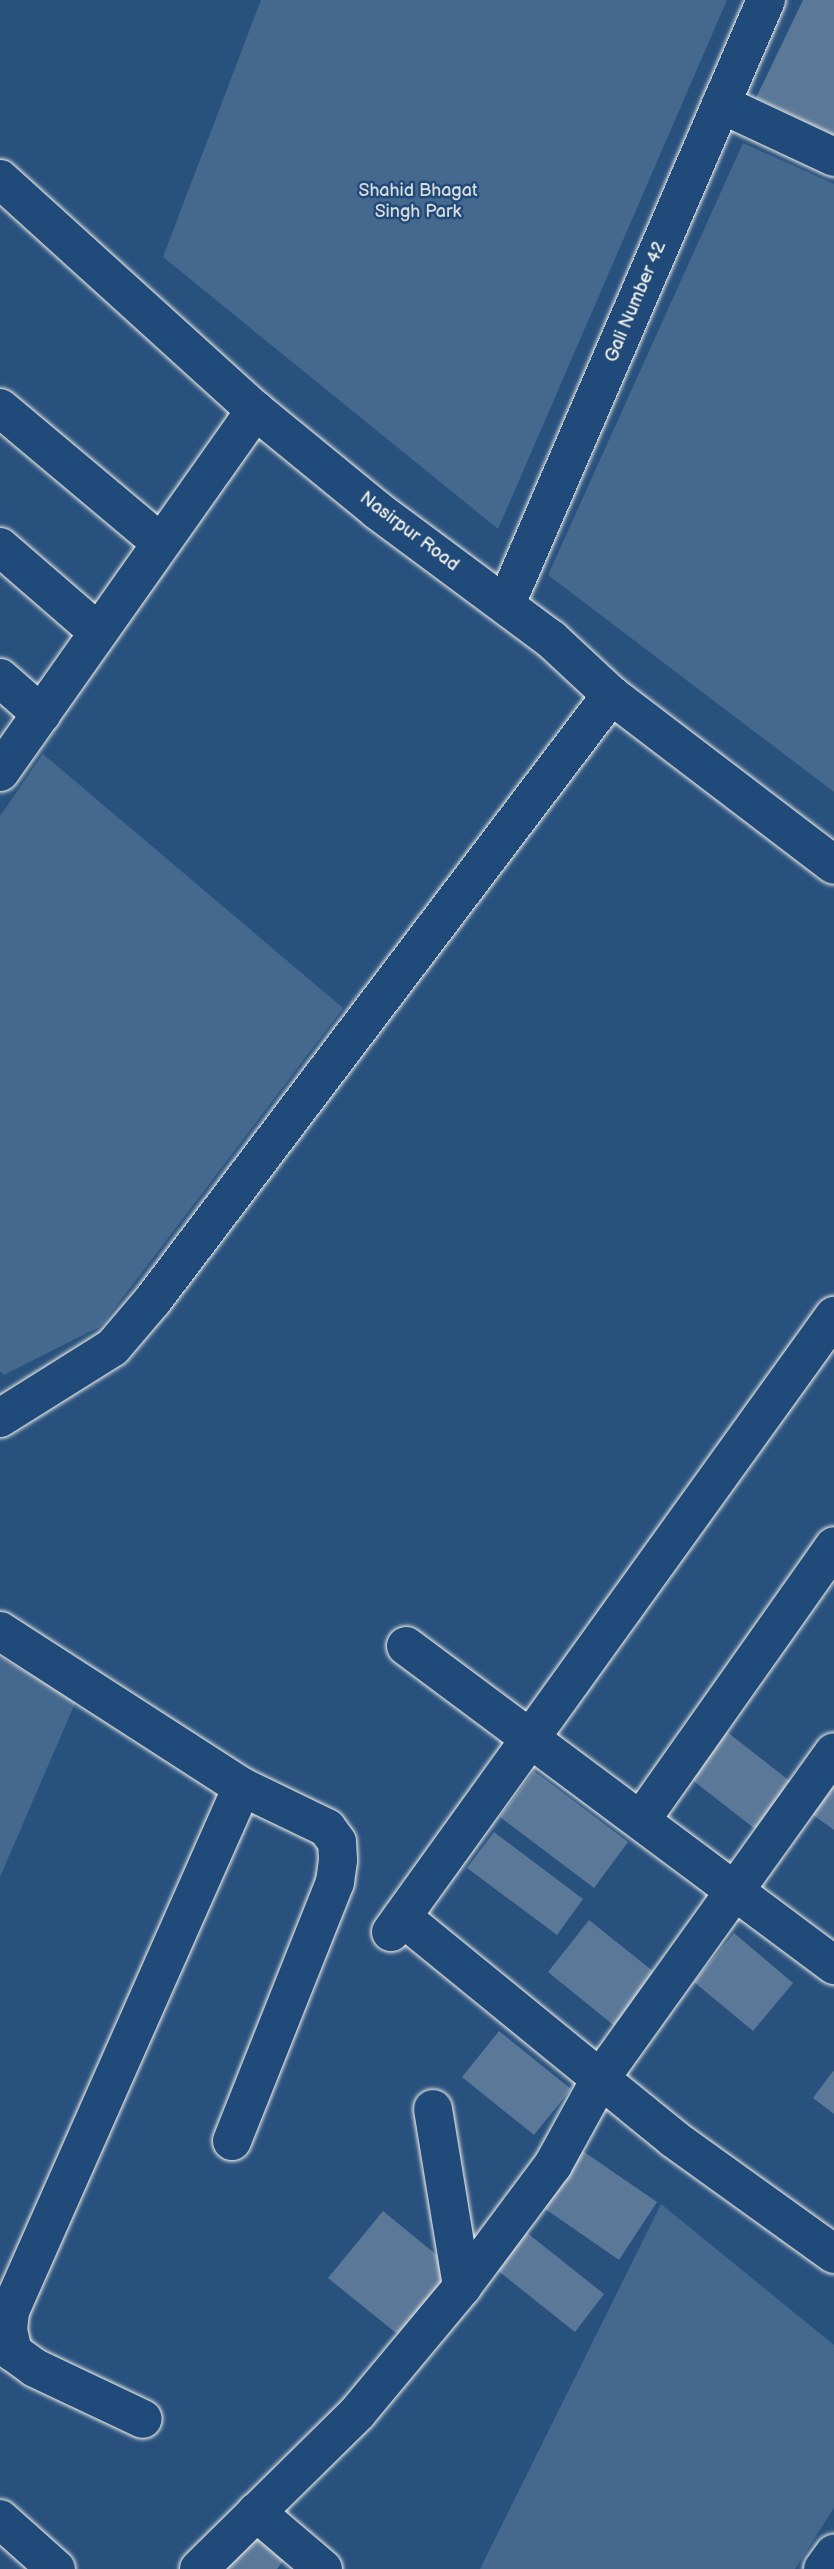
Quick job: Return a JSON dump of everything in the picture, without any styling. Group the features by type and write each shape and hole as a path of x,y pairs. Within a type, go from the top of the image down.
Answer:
{"street":[{"name":"Gali Number 42","path":"506,604 766,0"},
{"path":"721,104 834,157"},
{"name":"Nasirpur Road","path":"0,179 255,410 377,510 506,604 611,695 834,865"},
{"path":"0,408 161,543"},
{"path":"0,772 255,410"},
{"path":"0,547 98,632"},
{"path":"0,678 41,714"},
{"path":"3,1412 113,1347 153,1300 611,695"},
{"path":"834,1316 397,1925 601,2076 674,2139 834,2254"},
{"path":"641,1820 831,1555"},
{"path":"0,1630 242,1787 327,1828 337,1842 335,1882 232,2141"},
{"path":"406,1646 834,1965"},
{"path":"200,2569 358,2412 462,2287 553,2165 601,2076 737,1891 834,1752"},
{"path":"143,2419 35,2368 13,2352 10,2311 242,1787"},
{"path":"433,2109 462,2287"},
{"path":"256,2512 323,2569"},
{"path":"0,2518 56,2569"}],"green space":[{"name":"Shahid Bhagat Singh Park","path":"261,0 727,0 498,529 163,257"},
{"path":"743,143 834,184 834,792 548,575"},
{"path":"43,754 343,1008 101,1326 4,1375 0,1371 0,816"},
{"path":"0,1657 76,1701 0,1877"},
{"path":"661,2204 834,2345 834,2508 795,2569 480,2569"}],"building":[{"path":"803,0 834,0 834,135 756,98"},
{"path":"727,1732 795,1785 759,1832 691,1779"},
{"path":"834,1768 834,1830 805,1809"},
{"path":"534,1771 628,1842 594,1888 500,1817"},
{"path":"494,1832 583,1899 557,1935 467,1868"},
{"path":"589,1920 664,1980 622,2032 548,1972"},
{"path":"734,1933 793,1983 753,2031 694,1982"},
{"path":"499,2031 571,2089 534,2135 462,2077"},
{"path":"834,2070 834,2114 813,2098"},
{"path":"577,2147 657,2202 619,2260 538,2204"},
{"path":"383,2211 455,2270 401,2337 328,2278"},
{"path":"521,2228 604,2294 575,2332 492,2266"},
{"path":"252,2533 284,2560 277,2569 222,2569"}]}
